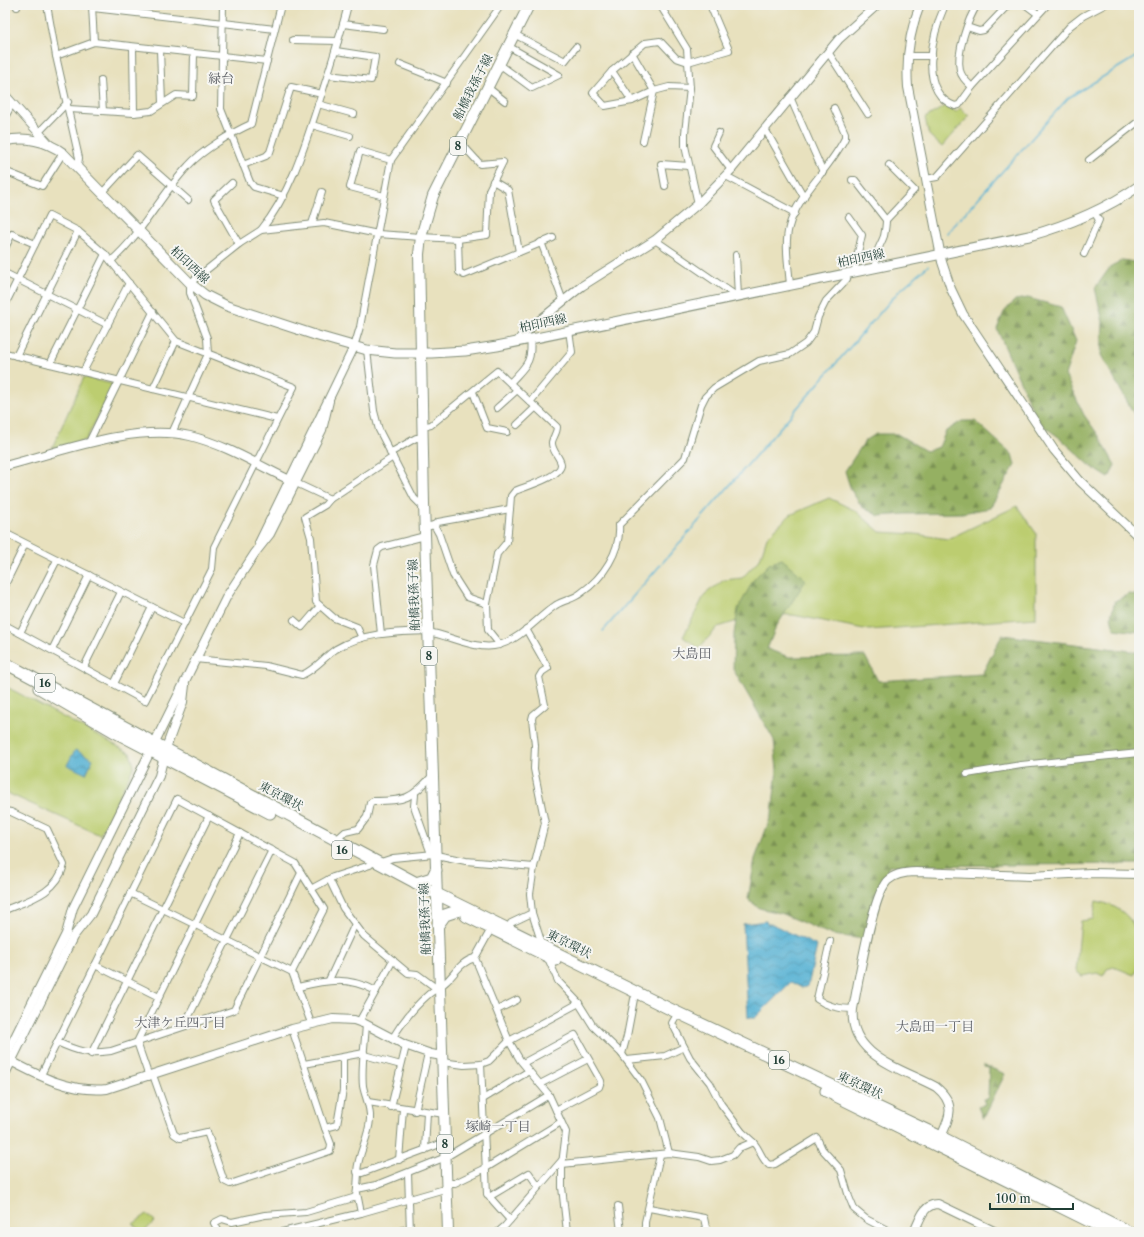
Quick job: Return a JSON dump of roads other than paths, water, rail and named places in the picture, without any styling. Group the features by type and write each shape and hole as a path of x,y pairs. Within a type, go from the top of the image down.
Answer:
{"highway":[{"name":"東京環状","path":"5,663 164,753 437,897 538,943 939,1141 1129,1232"},
{"name":"東京環状","path":"5,670 152,746"},
{"name":"東京環状","path":"164,753 336,840 374,864 416,883 456,911 491,929 675,1018 939,1141 1111,1232"},
{"path":"416,883 432,878 436,870"},
{"path":"438,925 445,915 456,911"}],"main road":[{"name":"船橋我孫子線","path":"448,1232 438,987 438,925 434,854 428,631 428,529 424,504 418,277 421,237 433,196 529,5"},
{"name":"柏印西線","path":"5,141 24,139 49,144 63,153 78,166 190,283 205,295 227,306 354,347 367,350 421,353 465,351 518,341 738,297 876,266 1029,236 1060,226 1094,212 1139,186"}],"street":[{"path":"47,5 56,56 68,102 79,158 78,166"},
{"path":"223,5 221,109 250,182 254,187 284,196"},
{"path":"111,261 125,249 188,164 231,133 252,124 281,5"},
{"path":"172,433 208,354 207,338 190,293 190,283 239,244 261,230 276,212 284,196 312,125 336,51 348,5"},
{"path":"5,1074 7,1059 66,934 72,908 227,596 255,553 293,481 354,347 378,234 391,160 395,152 447,83 501,5"},
{"path":"660,5 687,49 690,88 685,133 689,166 698,204"},
{"path":"690,88 669,87 654,90 632,101 605,106 593,93 612,71 645,43 660,41 676,58 688,62 729,50 710,5"},
{"path":"518,341 524,333 563,301 591,280 655,240 698,204 729,173 828,52 850,28 877,5"},
{"path":"920,5 911,31 908,56 908,87 940,254 951,289 963,314 1054,450 1080,482 1139,536"},
{"path":"945,5 936,32 932,56 932,81 939,93 951,105 959,105 972,88 1047,5"},
{"path":"972,88 963,78 959,67 962,43 967,27 977,5"},
{"path":"967,27 979,31 984,30 1008,5"},
{"path":"1026,5 1038,14"},
{"path":"926,179 937,177 1033,65 1070,26 1083,16 1104,5"},
{"path":"94,42 92,7 275,29"},
{"path":"343,24 383,29"},
{"path":"514,34 565,62 576,47"},
{"path":"293,40 338,41"},
{"path":"56,56 94,42 267,61"},
{"path":"499,64 532,88 559,75 508,46"},
{"path":"133,47 134,113"},
{"path":"160,50 162,103"},
{"path":"328,75 371,80 375,57 336,51"},
{"path":"828,52 868,114"},
{"path":"632,53 654,90 643,141"},
{"path":"69,109 134,113 151,111 176,95 193,96 194,54"},
{"path":"908,56 932,56"},
{"path":"400,64 447,83"},
{"path":"612,71 632,101"},
{"path":"101,80 103,111"},
{"path":"243,165 266,156 270,152 292,87 322,94"},
{"path":"487,87 505,101"},
{"path":"5,95 49,144"},
{"path":"790,97 823,172"},
{"path":"39,132 68,102"},
{"path":"5,117 12,104"},
{"path":"318,104 354,114"},
{"path":"790,286 788,232 804,197 823,172 845,138 845,134 834,108"},
{"path":"1089,160 1139,122"},
{"path":"312,125 350,136"},
{"path":"765,128 804,197"},
{"path":"719,133 713,146 729,173 795,214"},
{"path":"261,230 312,224 334,224 378,234 458,239 487,235 489,190 503,162 480,164 460,142"},
{"path":"384,196 350,186 360,151 391,160"},
{"path":"7,172 42,186 63,153"},
{"path":"103,192 138,154 188,200"},
{"path":"665,186 661,164 689,166"},
{"path":"876,266 876,254 884,235 886,220 914,190 889,165"},
{"path":"852,180 855,180 886,220"},
{"path":"493,181 508,190 518,252"},
{"path":"232,183 214,200 239,244"},
{"path":"312,224 322,192"},
{"path":"1084,254 1099,220 1094,212"},
{"path":"5,305 49,216 78,231 105,254 176,341 294,387 214,547 212,568 145,701 5,625"},
{"path":"849,217 862,235 855,265 856,271"},
{"path":"16,356 78,231"},
{"path":"5,248 12,234 35,244"},
{"path":"458,239 459,272 464,275 553,238"},
{"path":"655,240 738,297"},
{"path":"541,242 563,301"},
{"path":"50,364 105,254"},
{"path":"736,255 738,297"},
{"path":"5,273 108,325"},
{"path":"195,659 266,666 302,675 314,668 334,650 362,638 381,634 428,631 444,634 481,646 500,645 526,629 556,605 581,594 601,574 612,557 620,537 619,525 685,458 701,405 705,397 714,388 759,362 790,354 806,343 814,332 818,317 826,301 847,279 846,273"},
{"path":"83,372 129,283"},
{"path":"90,444 90,440 118,380 152,312"},
{"path":"530,402 572,352 569,330"},
{"path":"510,383 529,360 532,352 530,338"},
{"path":"153,389 176,341"},
{"path":"367,350 374,411 379,430 414,498 420,504 424,504"},
{"path":"5,354 277,419"},
{"path":"422,427 431,425 497,371 557,427 552,441 552,447 561,464 560,469 553,476 515,492 511,496 507,542 497,554 487,604 488,630 500,645"},
{"path":"497,408 517,390"},
{"path":"473,392 487,428 507,432"},
{"path":"517,425 536,407"},
{"path":"5,466 124,436 149,433 172,433 206,441 330,499"},
{"path":"362,638 357,627 334,618 316,602 314,592 311,538 305,517 325,505 330,499 416,438 422,438"},
{"path":"381,634 374,565 378,550 382,547 428,529 438,522 510,509"},
{"path":"428,529 439,534 446,559 461,589 467,597 487,604"},
{"path":"5,534 184,623"},
{"path":"5,585 25,544"},
{"path":"20,633 57,560"},
{"path":"52,650 89,575"},
{"path":"84,667 121,592"},
{"path":"294,620 302,627 320,606"},
{"path":"114,684 152,607"},
{"path":"526,629 548,668 542,672 539,677 545,704 533,715 532,719 536,745 534,769 545,823 534,867 530,894 532,912 540,938 538,943"},
{"path":"7,1059 73,937 91,914 159,776 164,753 183,702 186,678"},
{"path":"967,774 1021,765 1139,753"},
{"path":"336,840 345,832 358,829 367,817 370,803 373,801 393,801 415,795 433,775"},
{"path":"415,795 414,806 434,854"},
{"path":"41,1075 177,799 295,862 324,909 292,972"},
{"path":"5,811 11,812 47,829 64,865 60,877 49,891 5,910"},
{"path":"91,1054 208,816"},
{"path":"240,833 137,1042 174,1134 180,1138 207,1132 224,1181 230,1184 330,1151 331,1144 292,1029"},
{"path":"184,1026 272,850"},
{"path":"311,889 329,879 393,858 434,854 486,864 534,867"},
{"path":"939,1141 948,1121 950,1112 948,1101 944,1094 936,1087 877,1057 867,1050 856,1036 853,1021 853,1009 880,893 886,882 895,876 906,872 1030,876 1090,873 1139,874"},
{"path":"57,1042 74,1050 91,1054 111,1051 234,1010 301,873"},
{"path":"329,879 343,908 376,947 408,973 417,974 438,987"},
{"path":"130,893 292,972 311,1023"},
{"path":"508,929 511,923 532,912"},
{"path":"329,980 355,924"},
{"path":"491,929 476,958 509,1041 523,1063 548,1095 566,1132 562,1161 562,1188 567,1232"},
{"path":"830,941 817,999 833,1007 853,1009"},
{"path":"547,956 558,981 579,1003 593,1026 622,1054 641,1080 657,1111 669,1153"},
{"path":"392,1039 404,1018 438,987 446,982 460,966 469,959 476,958"},
{"path":"361,1213 357,1191 357,1161 369,1128 371,1117 363,1081 363,1023 376,991 393,960"},
{"path":"95,965 159,996"},
{"path":"298,987 329,980 361,983 376,991"},
{"path":"622,1054 634,998"},
{"path":"497,1010 517,1000"},
{"path":"7,1059 66,1086 89,1090 116,1087 311,1023 332,1019 363,1023 406,1046 442,1059 464,1065 482,1064 489,1061 509,1041 579,1003"},
{"path":"675,1018 672,1023 684,1047 710,1083 727,1113 757,1146 761,1155 769,1165 775,1164 814,1138 818,1138 822,1149 841,1170 854,1209 866,1219 891,1232"},
{"path":"523,1063 575,1035 601,1081 599,1087 556,1110"},
{"path":"391,1107 406,1046"},
{"path":"627,1060 665,1056 684,1047"},
{"path":"415,1111 428,1053"},
{"path":"304,1064 364,1054 401,1065"},
{"path":"325,1128 337,1125 343,1090 343,1057"},
{"path":"540,1084 588,1059"},
{"path":"482,1064 487,1194 510,1220"},
{"path":"484,1098 529,1071"},
{"path":"219,1232 214,1222 222,1219 232,1222 265,1215 308,1212 353,1198 357,1191 408,1173 446,1157 548,1095"},
{"path":"368,1102 415,1111 444,1114"},
{"path":"399,1160 403,1109"},
{"path":"425,1150 426,1112"},
{"path":"283,1232 361,1213 441,1190 486,1168 561,1122"},
{"path":"498,1232 562,1161 660,1155 669,1153 699,1157 710,1161 720,1160 733,1154 739,1148 753,1142"},
{"path":"358,1173 362,1173 399,1160 440,1144 445,1144"},
{"path":"645,1232 660,1155"},
{"path":"395,1232 410,1230 408,1173"},
{"path":"489,1197 529,1173 538,1186"},
{"path":"914,1232 926,1207 931,1204 938,1204 996,1232"},
{"path":"618,1206 621,1232"},
{"path":"649,1208 704,1218 707,1232"}],"water":[{"path":"75,750 93,759 86,774 67,765"},
{"path":"766,921 767,924 772,924 817,946 808,986 802,988 791,982 755,1018 748,1018 743,924"}],"waterway":[{"path":"947,233 1068,98 1139,55"},
{"path":"603,631 899,291 928,266"}],"district":[{"name":"緑台","path":"221,78"},
{"name":"大島田","path":"692,653"},
{"name":"大津ケ丘四丁目","path":"180,1022"},
{"name":"大島田一丁目","path":"935,1026"},
{"name":"塚崎一丁目","path":"498,1126"}]}
